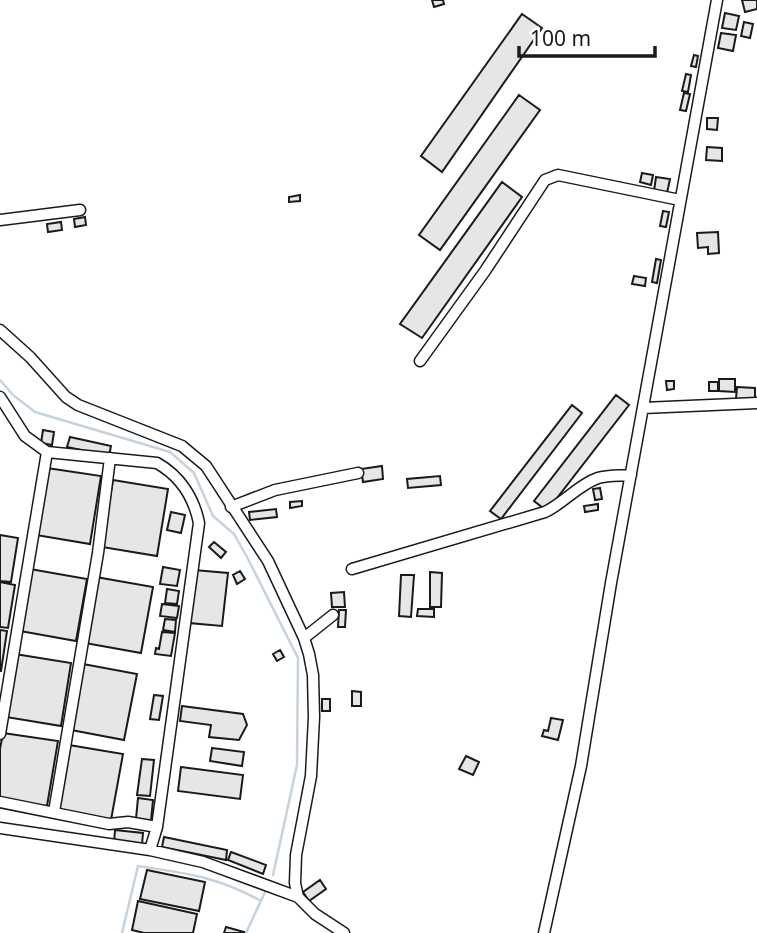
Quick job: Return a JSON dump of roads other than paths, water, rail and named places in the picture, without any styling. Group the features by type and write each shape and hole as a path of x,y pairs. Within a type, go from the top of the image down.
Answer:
{"street":[{"path":"544,933 580,766 717,0"},
{"path":"420,361 485,271 545,180 558,175 680,200"},
{"path":"0,220 80,210"},
{"path":"0,330 30,357 66,397 78,405 182,446 193,454 206,466 268,561 304,638 313,675 311,776 296,855 295,883 298,897"},
{"path":"0,397 25,436 47,452 157,463 169,470 187,491 196,509 199,523 157,827 150,850"},
{"path":"643,408 757,403"},
{"path":"0,734 47,452"},
{"path":"54,812 98,553 110,458"},
{"path":"231,507 275,490 358,473"},
{"path":"352,569 545,512 588,482 601,477 631,475"},
{"path":"304,638 333,615"},
{"path":"0,802 109,824 128,822 157,827"},
{"path":"0,828 150,850 203,862 298,897 315,914 345,933"}],"waterway":[{"path":"0,380 13,395 35,412 170,452 194,473 213,516 234,534 247,557 298,658 297,765 273,875"},
{"path":"122,933 138,866 216,881 261,901"},
{"path":"246,933 265,892"}]}
